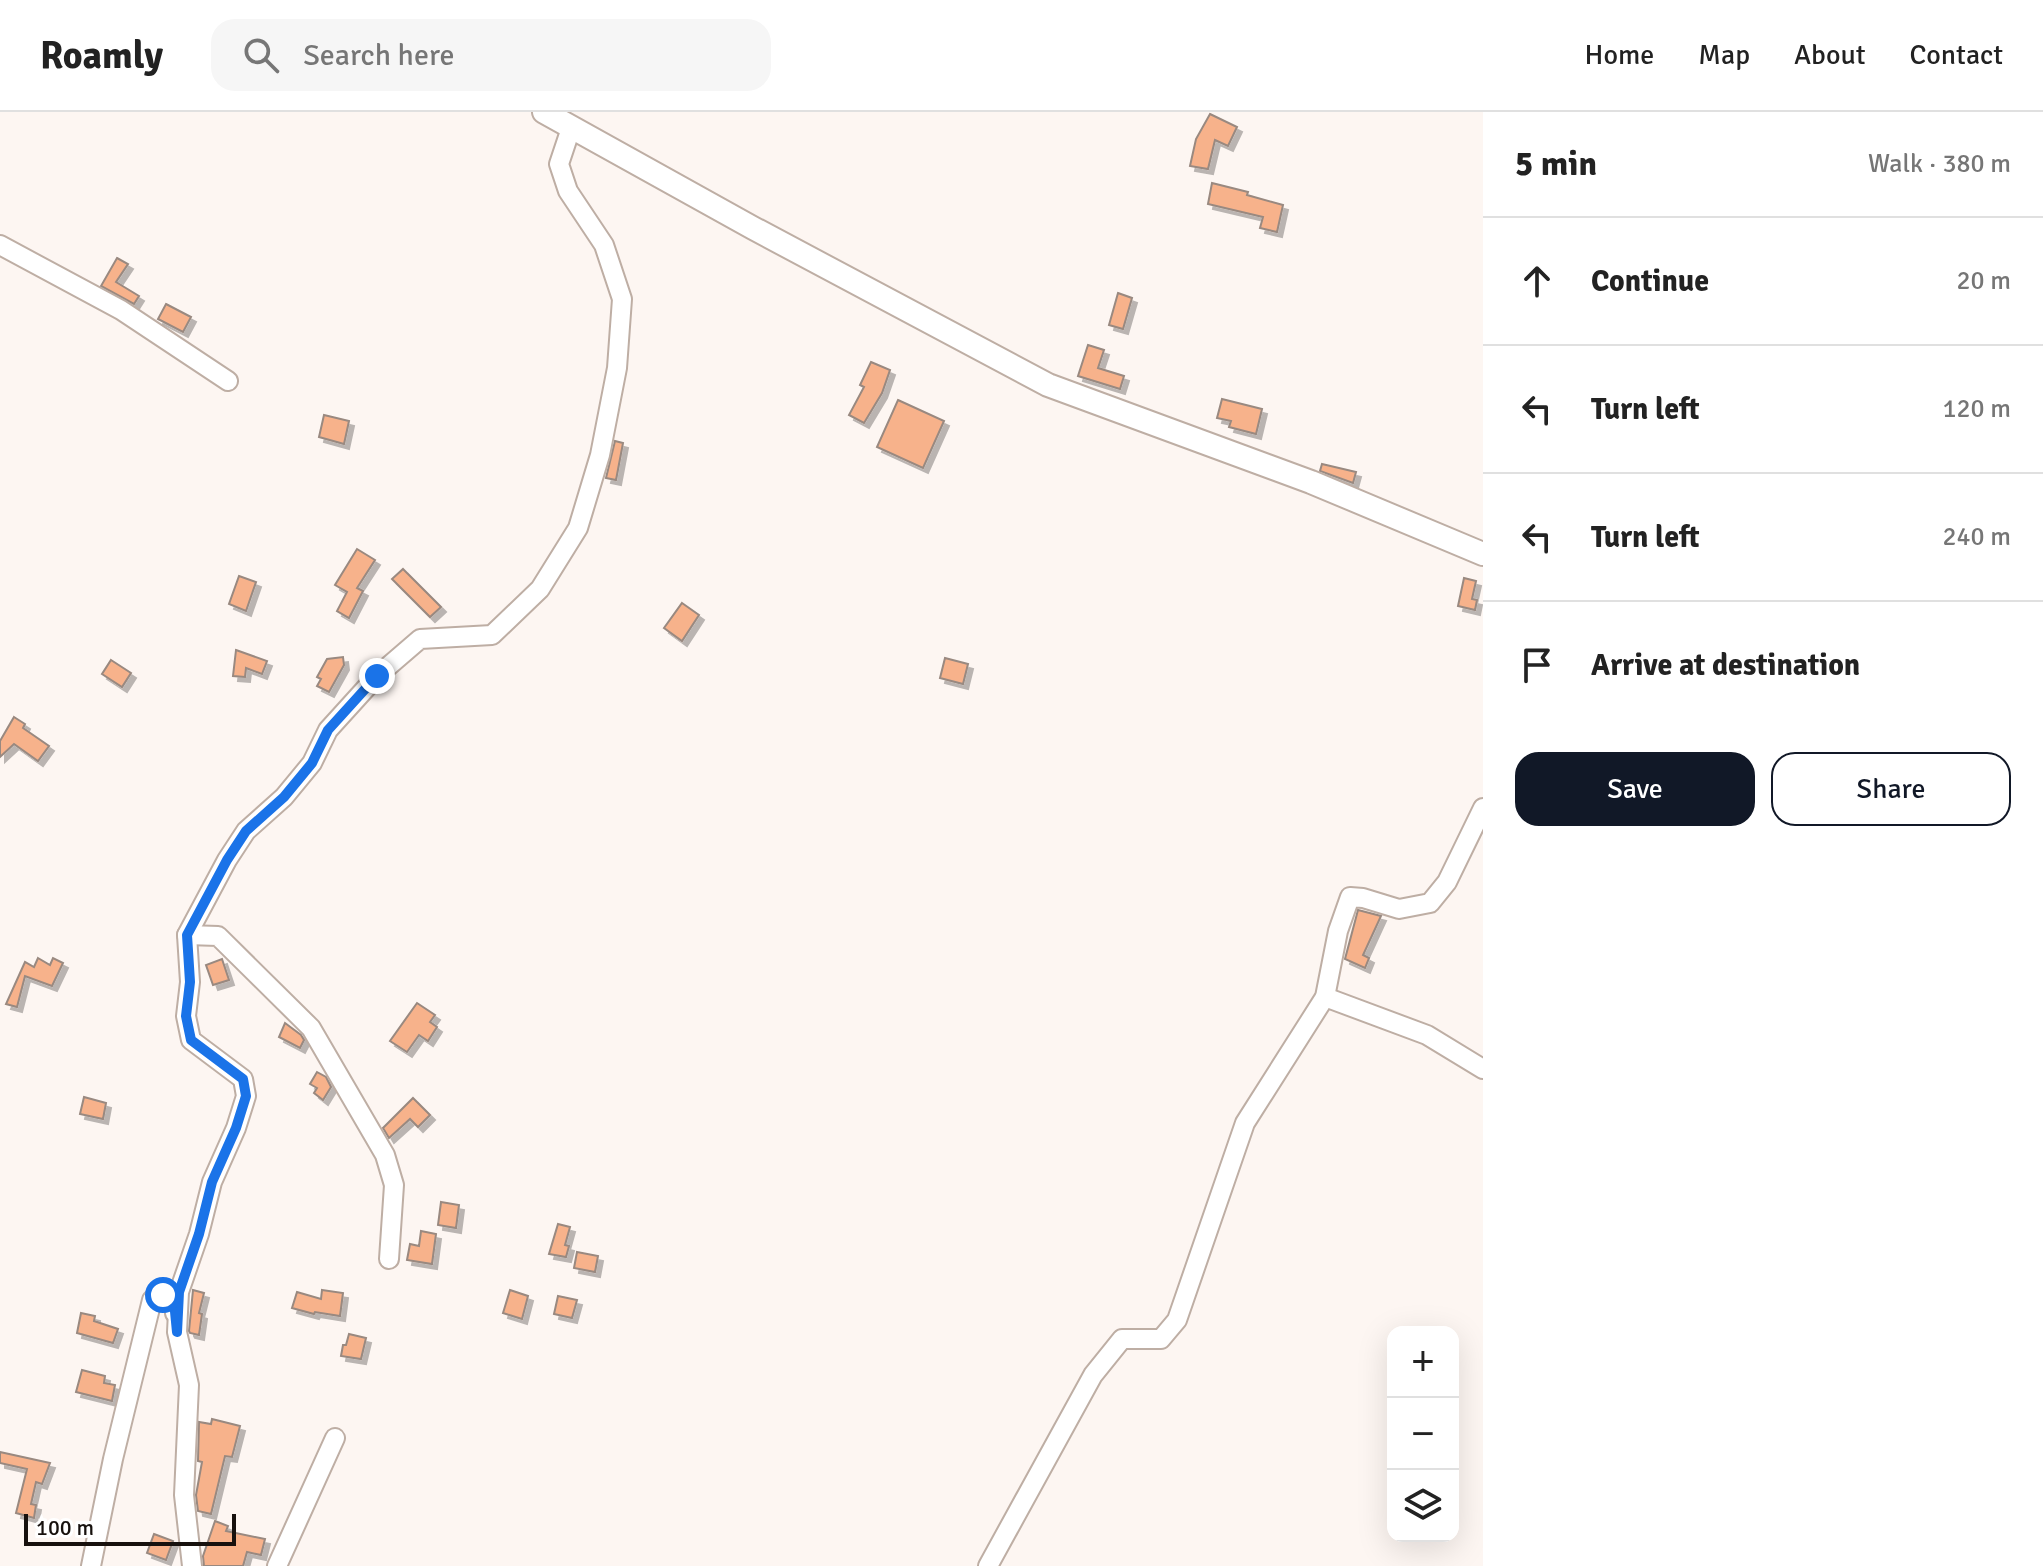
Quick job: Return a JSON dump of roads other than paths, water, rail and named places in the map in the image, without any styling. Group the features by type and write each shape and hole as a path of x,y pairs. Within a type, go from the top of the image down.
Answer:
{"main road":[{"path":"544,112 753,228 1048,385 1311,482 1483,554"}],"street":[{"path":"177,1332 179,1292 199,1234 212,1182 236,1128 246,1096 243,1079 191,1040 186,1016 190,982 187,935 246,831 284,797 312,763 328,730 377,676 420,639 492,635 540,589 578,528 600,455 617,368 622,299 604,245 568,191 559,164 571,128"},
{"path":"0,245 121,310 228,381"},
{"path":"988,1566 1093,1375 1122,1339 1161,1339 1177,1320 1245,1123 1325,997 1338,931 1350,897 1399,909 1430,903 1447,882 1483,808"},
{"path":"187,935 218,936 311,1028 385,1155 394,1185 389,1259"},
{"path":"1325,997 1427,1035 1483,1069"},
{"path":"91,1566 113,1459 152,1300 163,1295 174,1301 177,1332 189,1385 184,1495 192,1566"},
{"path":"277,1566 335,1438"}]}
